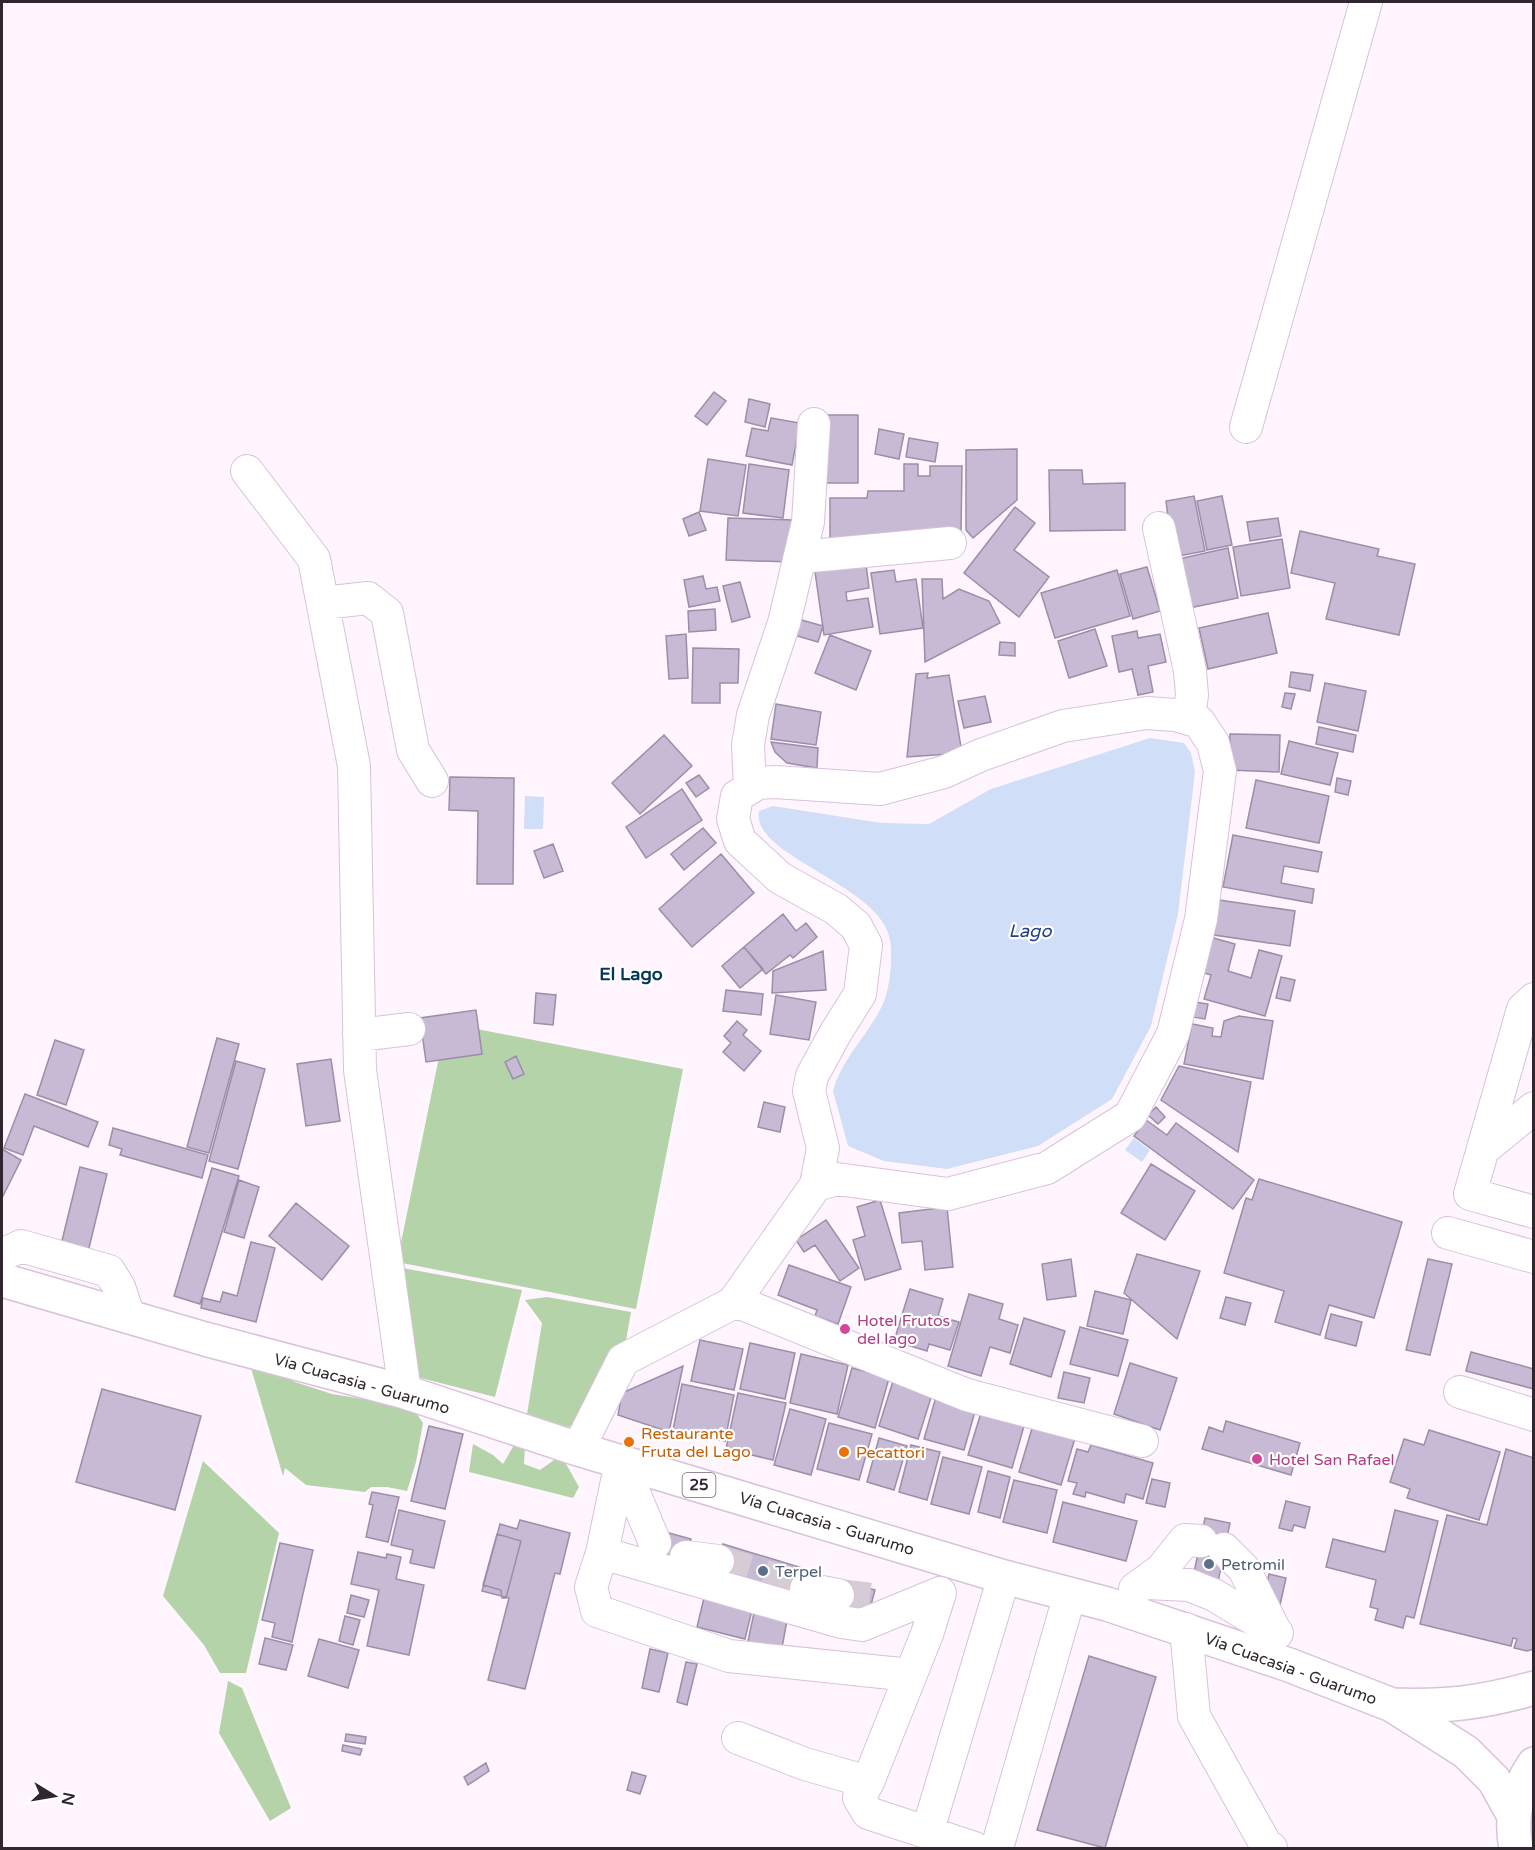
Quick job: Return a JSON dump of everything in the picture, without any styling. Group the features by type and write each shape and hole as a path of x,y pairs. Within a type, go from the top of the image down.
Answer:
{"main road":[{"name":"Vía Cuacasia - Guarumo","path":"2,1280 405,1392 621,1462 993,1573 1107,1604 1289,1665 1392,1705 1466,1752 1494,1780 1513,1814"},
{"path":"1392,1705 1440,1706 1489,1701 1533,1688"},
{"name":"Vía Cuacasia - Guarumo","path":"1466,1752 1505,1756 1533,1754"},
{"name":"25","path":"1516,1848 1513,1814 1520,1787 1533,1764"}],"street":[{"path":"1246,427 1366,2"},
{"path":"750,788 748,745 753,715 784,623 808,522 814,424"},
{"path":"247,471 314,559 354,766 360,1070 405,1392"},
{"path":"1159,528 1190,671 1192,695 1189,719"},
{"path":"801,557 950,543"},
{"path":"323,603 368,598 387,613 413,750 432,781"},
{"path":"578,1449 623,1360 735,1301 816,1185 823,1148 809,1091 812,1076 860,994 866,945 856,926 842,915 780,879 740,841 733,819 737,796 758,783 775,782 880,789 944,772 981,755 1063,726 1147,713 1175,715 1199,722 1213,743 1220,771 1201,919 1173,1034 1130,1116 1047,1168 948,1194 837,1179 816,1185"},
{"path":"1533,999 1523,1009 1470,1194 1533,1212"},
{"path":"359,1035 409,1029"},
{"path":"1485,1148 1533,1108"},
{"path":"1448,1233 1533,1257"},
{"path":"2,1255 21,1246 109,1271 119,1287 129,1317"},
{"path":"735,1301 967,1395 1142,1441"},
{"path":"1460,1392 1533,1415"},
{"path":"621,1462 655,1542"},
{"path":"621,1462 602,1552 591,1587 597,1611 729,1656 910,1675"},
{"path":"1107,1604 1147,1583 1185,1540 1213,1545 1244,1569 1277,1633 1289,1665"},
{"path":"602,1552 841,1622 862,1625 993,1573"},
{"path":"686,1557 718,1561"},
{"path":"927,1833 993,1573"},
{"path":"1147,1583 1189,1585 1214,1595 1277,1633"},
{"path":"806,1589 838,1595"},
{"path":"872,1599 940,1593"},
{"path":"940,1593 868,1782 859,1798 868,1812 974,1848"},
{"path":"997,1848 1070,1594"},
{"path":"1186,1629 1194,1716 1266,1845 1271,1848"},
{"path":"738,1738 805,1764 868,1782"}],"green space":[{"path":"446,1023 683,1069 636,1309 397,1262"},
{"path":"397,1267 522,1290 495,1397 413,1376"},
{"path":"547,1297 631,1312 615,1402 565,1429 546,1425 527,1414 542,1323 525,1300"},
{"path":"248,1358 295,1382 332,1394 412,1407 423,1423 416,1462 407,1491 371,1487 365,1492 306,1485 285,1468 283,1476"},
{"path":"473,1444 493,1455 503,1464 514,1445 525,1446 524,1464 540,1470 561,1455 579,1487 573,1498 469,1472"},
{"path":"203,1461 279,1533 246,1673 220,1673 204,1645 163,1596"},
{"path":"228,1681 242,1688 291,1808 270,1821 219,1733"}],"water":[{"name":"Lago","path":"1150,738 1184,743 1191,753 1195,772 1178,914 1151,1026 1112,1099 1038,1146 947,1169 884,1161 848,1146 833,1091 849,1057 883,1004 890,973 890,940 882,921 865,903 775,842 762,827 759,811 773,806 881,823 929,824 991,789"},
{"path":"525,796 544,797 543,829 524,829"},
{"path":"1134,1138 1150,1150 1142,1162 1125,1150"}],"building":[{"path":"714,392 726,401 707,425 695,416"},
{"path":"749,399 770,404 765,427 745,422"},
{"path":"824,415 858,415 858,483 824,483"},
{"path":"771,418 800,423 792,465 746,456 752,428 768,431"},
{"path":"879,429 904,434 899,459 875,454"},
{"path":"909,438 938,443 935,462 906,457"},
{"path":"1017,449 1017,500 973,538 966,530 966,450"},
{"path":"708,459 746,465 738,516 700,511"},
{"path":"749,464 789,470 783,518 743,513"},
{"path":"904,464 918,464 918,476 930,476 930,466 962,466 961,531 916,531 830,544 830,498 867,498 868,491 904,491"},
{"path":"1049,470 1082,470 1083,484 1125,483 1125,530 1050,531"},
{"path":"1194,496 1205,551 1173,557 1166,501"},
{"path":"1222,496 1232,545 1207,550 1197,501"},
{"path":"1015,507 1035,523 1014,550 1049,577 1019,617 964,573"},
{"path":"699,512 706,530 689,536 683,519"},
{"path":"728,518 793,520 792,562 726,560"},
{"path":"1278,518 1281,536 1250,541 1247,522"},
{"path":"1300,531 1379,549 1377,556 1415,564 1399,635 1326,619 1335,583 1291,573"},
{"path":"1282,539 1290,588 1241,596 1233,547"},
{"path":"1228,548 1238,598 1184,609 1174,560"},
{"path":"866,564 869,588 846,592 847,601 868,598 873,627 824,635 815,572"},
{"path":"1147,567 1160,611 1133,619 1120,574"},
{"path":"894,570 896,582 916,579 923,628 880,634 871,573"},
{"path":"1117,570 1130,616 1055,638 1041,593"},
{"path":"703,576 706,589 717,587 720,601 689,607 684,580"},
{"path":"922,579 942,579 943,599 959,589 989,601 1000,623 925,662"},
{"path":"740,582 750,617 732,622 723,586"},
{"path":"715,609 716,630 689,632 688,611"},
{"path":"1268,613 1277,653 1208,669 1199,628"},
{"path":"798,619 823,626 818,642 794,635"},
{"path":"1095,629 1107,666 1069,678 1058,641"},
{"path":"1137,631 1138,638 1160,634 1166,662 1148,666 1153,692 1138,695 1132,669 1119,672 1112,636"},
{"path":"686,634 688,678 669,679 666,636"},
{"path":"830,635 871,651 856,690 815,673"},
{"path":"1000,642 1015,643 1015,656 999,655"},
{"path":"693,648 739,649 738,683 720,683 720,703 692,703"},
{"path":"1291,672 1313,675 1310,691 1289,687"},
{"path":"928,673 927,678 949,675 962,753 907,757 916,674"},
{"path":"1325,683 1366,691 1358,731 1317,722"},
{"path":"1285,693 1295,694 1291,709 1282,707"},
{"path":"985,696 991,722 964,728 958,701"},
{"path":"776,704 821,712 816,745 771,739"},
{"path":"1319,727 1356,735 1353,752 1316,744"},
{"path":"1230,734 1280,735 1279,772 1229,770"},
{"path":"664,735 692,766 640,814 612,783"},
{"path":"1289,741 1338,753 1330,785 1281,774"},
{"path":"771,742 818,748 817,768 787,763 775,752"},
{"path":"699,775 709,788 696,797 686,783"},
{"path":"450,777 514,778 513,884 477,884 478,811 449,810"},
{"path":"1337,778 1351,781 1348,795 1335,792"},
{"path":"1256,780 1329,796 1319,843 1246,828"},
{"path":"682,789 702,820 646,858 626,827"},
{"path":"703,828 716,843 684,870 671,854"},
{"path":"1233,835 1322,852 1318,872 1284,866 1281,883 1314,889 1312,903 1223,887"},
{"path":"553,844 563,871 544,878 534,851"},
{"path":"721,854 754,893 692,947 659,909"},
{"path":"1219,900 1295,911 1290,946 1214,935"},
{"path":"783,914 796,931 806,923 817,937 793,958 790,955 766,974 744,947"},
{"path":"1210,937 1235,944 1228,971 1251,978 1259,950 1282,956 1265,1016 1204,999 1211,975 1201,972"},
{"path":"744,947 763,969 740,988 722,966"},
{"path":"823,951 826,990 772,993 773,971"},
{"path":"1281,977 1295,980 1290,1001 1276,998"},
{"path":"726,990 763,994 761,1015 723,1011"},
{"path":"536,993 556,995 553,1025 534,1023"},
{"path":"776,995 816,1002 809,1040 770,1034"},
{"path":"1189,1001 1208,1004 1205,1019 1186,1016"},
{"path":"476,1010 482,1054 426,1062 420,1018"},
{"path":"1239,1016 1273,1021 1263,1079 1184,1064 1192,1024 1213,1028 1212,1036 1221,1037 1224,1021"},
{"path":"737,1021 747,1030 743,1035 761,1051 744,1071 723,1052 731,1043 724,1036"},
{"path":"217,1038 239,1044 209,1153 187,1147"},
{"path":"55,1040 84,1050 66,1105 37,1095"},
{"path":"516,1056 524,1074 513,1079 505,1062"},
{"path":"331,1059 340,1121 306,1126 297,1064"},
{"path":"236,1061 265,1069 238,1169 209,1161"},
{"path":"1179,1066 1251,1082 1238,1152 1161,1100"},
{"path":"25,1094 98,1122 88,1147 34,1126 23,1155 4,1148"},
{"path":"764,1102 785,1107 780,1132 758,1127"},
{"path":"1156,1107 1165,1117 1158,1124 1148,1115"},
{"path":"1146,1120 1167,1135 1176,1123 1254,1180 1233,1209 1134,1136"},
{"path":"113,1128 208,1155 202,1178 120,1155 122,1149 109,1145"},
{"path":"2,1149 21,1160 2,1198"},
{"path":"1151,1164 1195,1191 1165,1240 1121,1213"},
{"path":"80,1167 107,1174 86,1260 59,1253"},
{"path":"212,1168 239,1176 200,1304 174,1296"},
{"path":"1259,1179 1402,1222 1374,1318 1329,1305 1320,1335 1275,1322 1284,1291 1224,1273 1246,1198 1252,1200"},
{"path":"239,1180 259,1187 244,1238 224,1232"},
{"path":"880,1200 901,1269 865,1280 853,1240 865,1236 857,1207"},
{"path":"296,1203 349,1246 322,1280 269,1236"},
{"path":"947,1207 953,1267 925,1270 922,1241 902,1243 899,1213"},
{"path":"826,1220 859,1268 840,1281 815,1245 804,1252 796,1240"},
{"path":"251,1242 275,1248 256,1322 201,1308 203,1298 220,1302 223,1292 237,1296"},
{"path":"1137,1254 1200,1271 1177,1339 1124,1293"},
{"path":"1071,1259 1076,1296 1047,1300 1042,1264"},
{"path":"1428,1259 1452,1264 1430,1355 1406,1350"},
{"path":"789,1265 851,1287 838,1324 815,1316 817,1310 778,1295"},
{"path":"910,1289 943,1299 938,1316 959,1322 950,1350 929,1344 927,1351 894,1341"},
{"path":"1095,1291 1131,1300 1123,1334 1087,1326"},
{"path":"969,1294 1003,1304 999,1319 1018,1325 1010,1353 990,1347 981,1376 948,1366"},
{"path":"1226,1297 1251,1303 1245,1325 1220,1318"},
{"path":"1331,1314 1362,1322 1356,1346 1325,1338"},
{"path":"1024,1318 1065,1331 1051,1377 1010,1364"},
{"path":"1080,1327 1128,1340 1118,1376 1070,1364"},
{"path":"700,1340 743,1349 734,1390 691,1381"},
{"path":"750,1343 795,1353 785,1399 740,1389"},
{"path":"1471,1352 1534,1369 1534,1389 1466,1371"},
{"path":"801,1354 848,1365 837,1414 790,1403"},
{"path":"1130,1363 1177,1378 1160,1430 1114,1414"},
{"path":"683,1366 669,1432 618,1415 622,1393"},
{"path":"852,1368 889,1378 875,1428 838,1417"},
{"path":"1064,1372 1090,1378 1084,1403 1058,1398"},
{"path":"894,1378 933,1391 918,1439 879,1426"},
{"path":"682,1384 734,1395 725,1441 673,1430"},
{"path":"102,1389 201,1416 175,1510 76,1482"},
{"path":"738,1393 786,1403 773,1460 726,1449"},
{"path":"936,1397 976,1408 964,1450 924,1439"},
{"path":"790,1409 826,1419 811,1475 774,1465"},
{"path":"981,1413 1024,1426 1012,1468 968,1455"},
{"path":"1226,1421 1300,1443 1291,1475 1202,1449 1209,1427 1223,1432"},
{"path":"829,1423 872,1434 859,1480 817,1469"},
{"path":"1033,1425 1075,1438 1061,1485 1019,1472"},
{"path":"429,1426 463,1434 445,1509 411,1501"},
{"path":"1429,1430 1500,1452 1479,1520 1407,1498 1410,1489 1390,1482 1404,1439 1424,1445"},
{"path":"879,1438 907,1446 894,1490 867,1482"},
{"path":"911,1445 940,1452 927,1500 899,1492"},
{"path":"1091,1445 1153,1463 1143,1499 1126,1494 1124,1503 1086,1492 1085,1497 1073,1494 1077,1483 1068,1481 1077,1449 1088,1452"},
{"path":"1506,1449 1534,1458 1534,1649 1527,1651 1514,1648 1517,1639 1513,1638 1511,1646 1420,1624 1447,1515 1487,1525"},
{"path":"943,1457 982,1467 969,1514 931,1504"},
{"path":"988,1471 1010,1477 1000,1518 978,1512"},
{"path":"1152,1479 1170,1483 1165,1507 1146,1503"},
{"path":"1014,1480 1057,1490 1047,1533 1003,1522"},
{"path":"372,1492 399,1497 388,1542 366,1537 373,1505 369,1504"},
{"path":"1286,1501 1310,1507 1305,1528 1294,1525 1292,1531 1279,1528"},
{"path":"1063,1502 1137,1521 1126,1561 1053,1542"},
{"path":"399,1510 445,1521 434,1568 410,1563 413,1550 391,1545"},
{"path":"1395,1510 1438,1521 1414,1618 1406,1616 1403,1628 1375,1620 1378,1609 1370,1607 1376,1580 1326,1567 1333,1539 1385,1552"},
{"name":"Petromil","path":"1205,1518 1230,1523 1218,1582 1193,1578"},
{"path":"520,1520 570,1533 560,1574 555,1573 525,1689 488,1680 509,1598 482,1591 500,1524 517,1529"},
{"path":"658,1530 691,1539 684,1563 652,1554"},
{"path":"497,1534 521,1541 506,1598 502,1598 501,1590 483,1585"},
{"path":"280,1543 313,1550 292,1642 272,1637 275,1623 262,1620"},
{"name":"Terpel","path":"723,1544 812,1571 803,1599 715,1572"},
{"path":"358,1552 386,1558 387,1554 401,1557 396,1579 424,1585 409,1655 367,1646 379,1590 351,1584"},
{"path":"1269,1574 1286,1578 1280,1605 1263,1601"},
{"name":"Terpel","path":"842,1581 875,1590 868,1616 835,1607"},
{"path":"705,1594 753,1606 745,1639 697,1627"},
{"path":"351,1595 369,1600 364,1617 347,1613"},
{"path":"755,1608 788,1615 781,1653 747,1646"},
{"path":"345,1616 360,1620 353,1645 339,1641"},
{"path":"265,1638 293,1645 286,1670 259,1664"},
{"path":"319,1639 359,1650 348,1688 308,1676"},
{"path":"650,1649 668,1653 659,1692 642,1688"},
{"path":"1089,1656 1156,1677 1105,1848 1037,1830"},
{"path":"686,1662 697,1664 687,1705 677,1702"},
{"path":"346,1734 366,1737 365,1744 345,1741"},
{"path":"343,1745 362,1749 360,1755 342,1751"},
{"path":"486,1763 489,1771 468,1785 464,1777"},
{"path":"632,1772 646,1776 640,1794 627,1790"}],"tunnel":[{"path":"718,1561 806,1589"},
{"path":"838,1595 872,1599"}],"place":[{"name":"Hotel Frutos del lago","path":"845,1329"},
{"name":"Restaurante Fruta del Lago","path":"629,1442"},
{"name":"Pecattori","path":"844,1452"},
{"name":"Hotel San Rafael","path":"1257,1459"},
{"name":"Petromil","path":"1209,1564"},
{"name":"Terpel","path":"763,1571"}],"district":[{"name":"El Lago","path":"631,974"}]}
